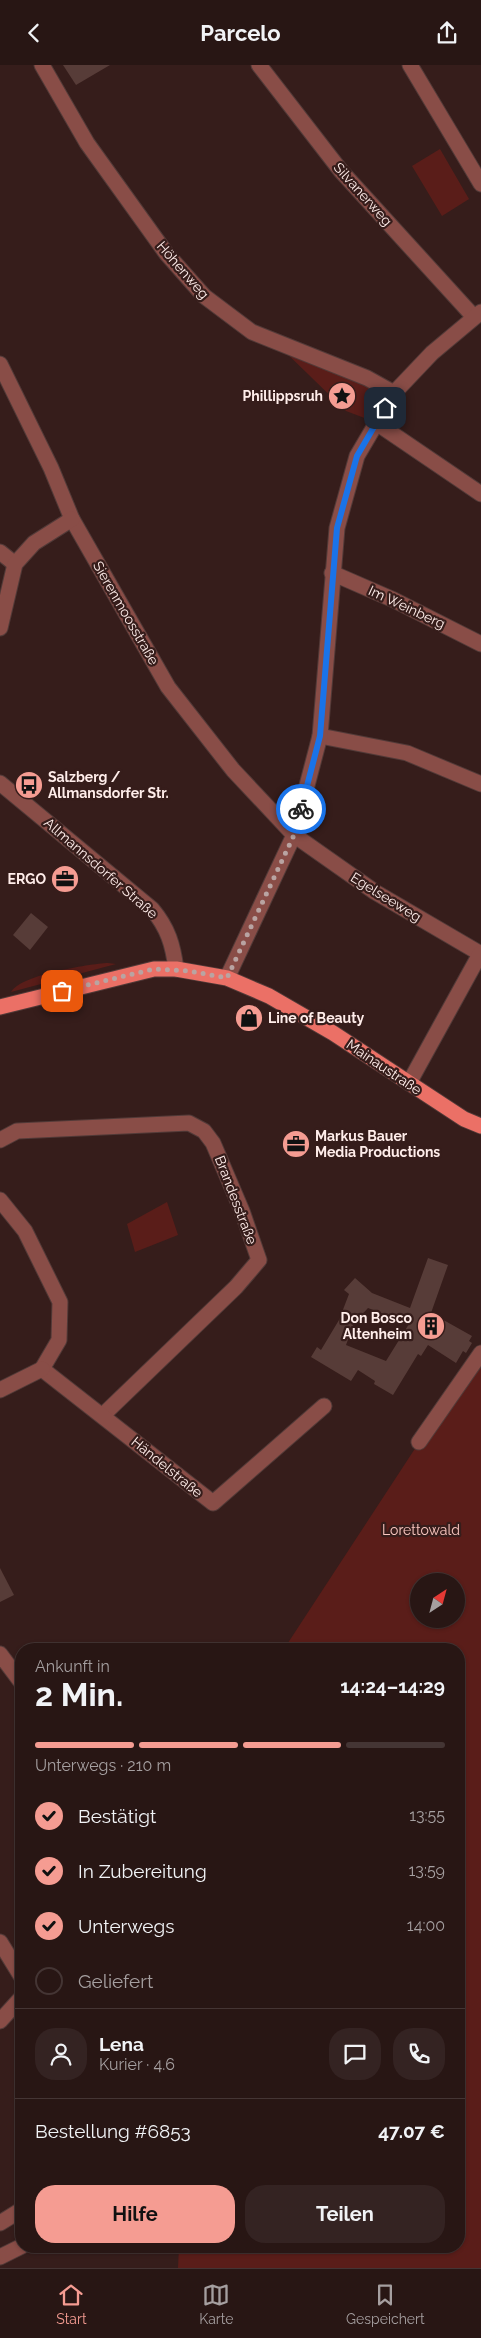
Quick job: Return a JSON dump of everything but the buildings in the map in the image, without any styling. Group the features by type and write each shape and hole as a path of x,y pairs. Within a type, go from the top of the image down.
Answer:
{"main road":[{"name":"Mainaustraße","path":"0,1007 144,971 176,969 227,978 269,996 333,1033 464,1119 481,1126"}],"street":[{"name":"Höhenweg","path":"42,65 87,143 166,253 204,296 252,332 367,378 394,393"},
{"name":"Silvanerweg","path":"259,65 341,171 478,315"},
{"path":"410,65 481,184"},
{"path":"227,978 294,835 320,736 337,528 357,456 375,422 394,393 432,353 478,315"},
{"name":"Sierenmoosstraße","path":"0,364 51,468 72,519 168,687 233,770 294,835"},
{"path":"375,422 481,494"},
{"path":"0,628 14,564 34,543 72,519"},
{"path":"0,552 14,564"},
{"name":"Im Weinberg","path":"332,573 394,599 481,644"},
{"path":"320,736 407,753 481,784"},
{"name":"Allmannsdorfer Straße","path":"2,789 152,909 163,922 171,938 176,969"},
{"name":"Egelseeweg","path":"294,835 375,892 480,954"},
{"path":"409,1083 480,954"},
{"name":"Brandesstraße","path":"0,1140 17,1131 189,1123 204,1131 213,1143 242,1211 259,1261 236,1287 103,1415"},
{"path":"0,1200 24,1231 60,1302 59,1340 42,1369 0,1390"},
{"path":"419,1442 481,1353"},
{"name":"Händelstraße","path":"42,1369 213,1503 324,1405"},
{"path":"0,1654 15,1675"},
{"path":"0,1942 15,1966"},
{"path":"0,2021 15,2005"},
{"path":"0,2223 15,2214"},
{"path":"0,2256 15,2249"}],"green space":[{"path":"440,149 469,199 442,216 412,166"},
{"path":"274,341 392,394 375,422 346,411"},
{"path":"108,963 116,964 11,992 27,980 55,971"},
{"path":"167,1202 178,1235 135,1252 127,1224"},
{"name":"Lorettowald","path":"481,1353 481,2268 178,2268 179,2253 465,2253 465,1643 288,1643 435,1418"}],"way so far":[{"path":"62,991 154,969 189,971 227,978 294,835 301,809"}],"place":[{"name":"Phillippsruh","path":"342,396"},
{"name":"Salzberg / Allmansdorfer Str.","path":"29,785"},
{"name":"ERGO","path":"65,879"},
{"name":"Line of Beauty","path":"249,1018"},
{"name":"Markus Bauer Media Productions","path":"296,1144"},
{"name":"Don Bosco Altenheim","path":"431,1326"}],"route":[{"path":"301,809 320,736 337,528 357,456 375,422 385,408"}]}
